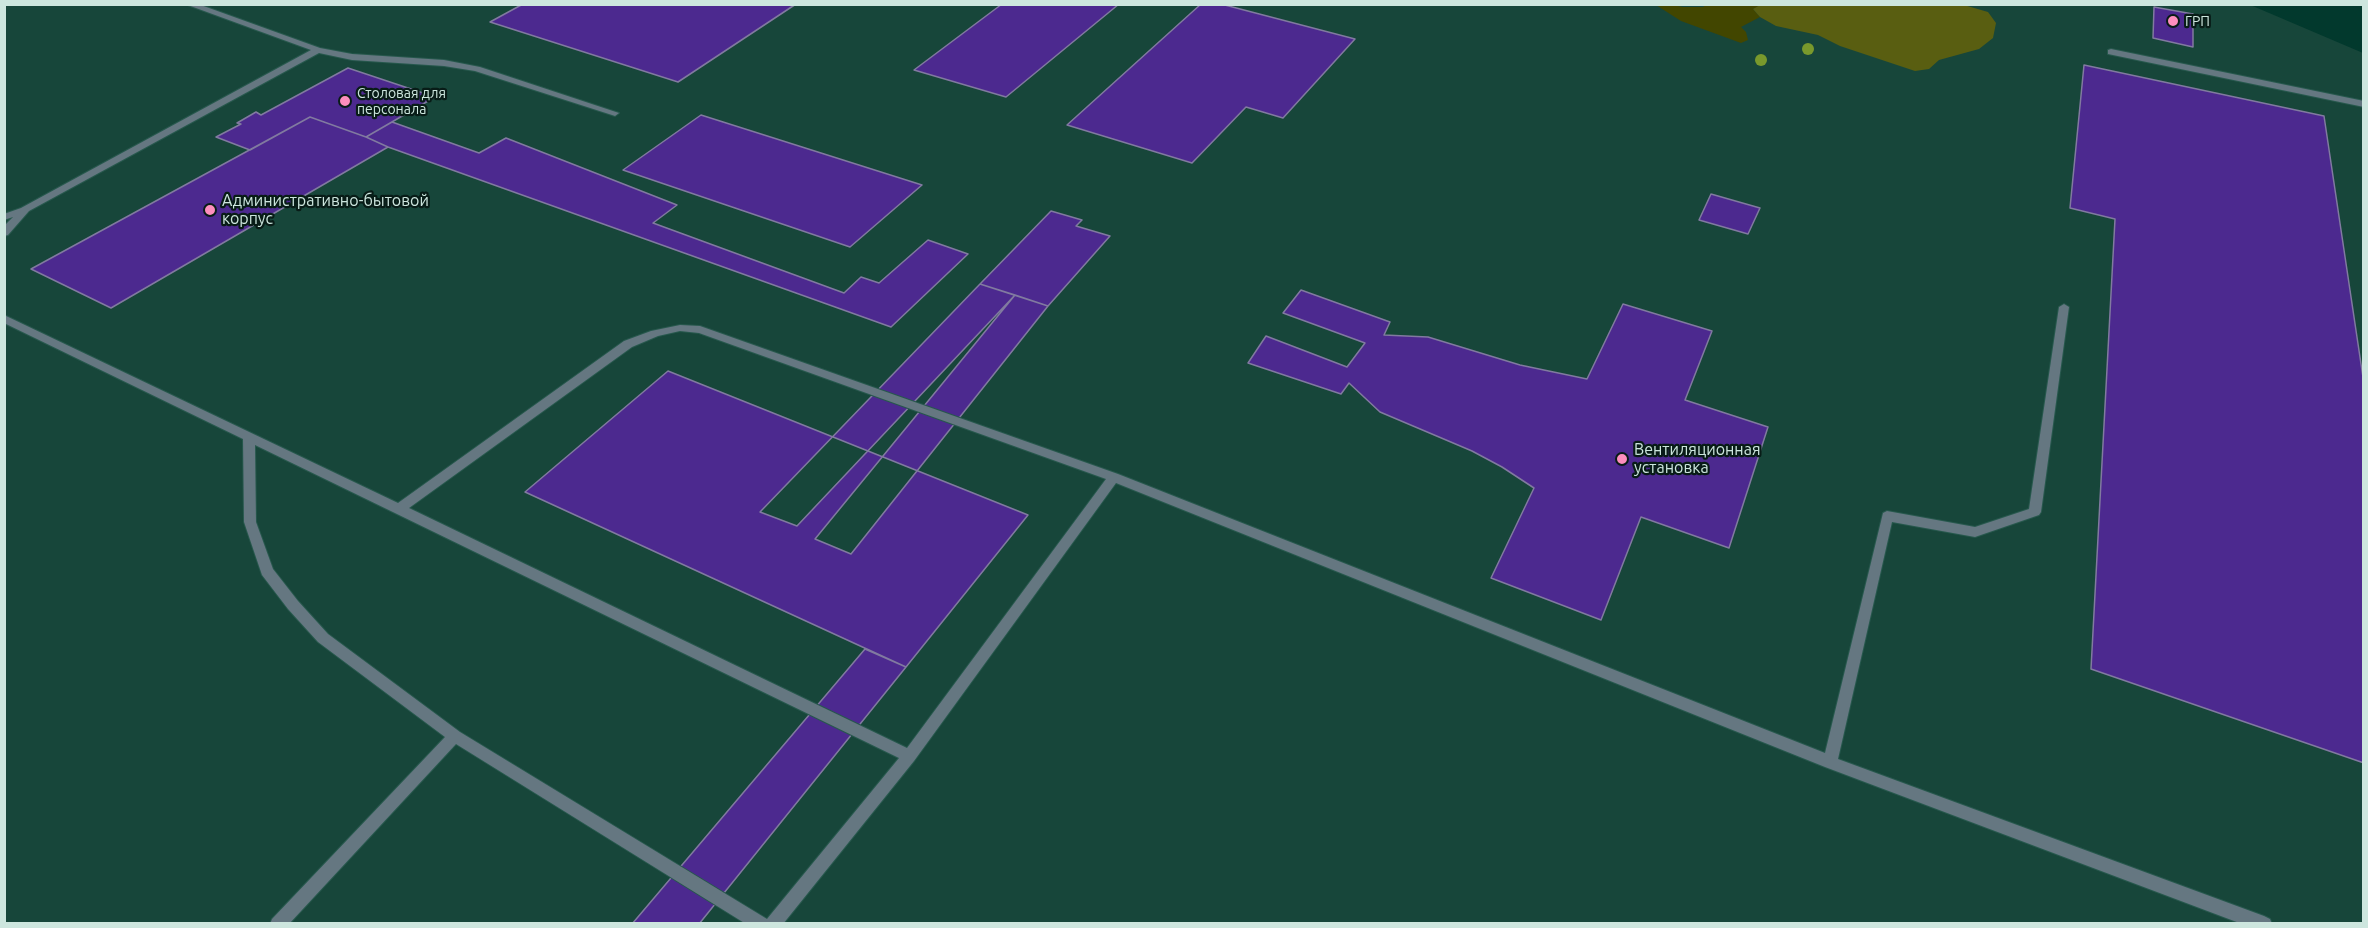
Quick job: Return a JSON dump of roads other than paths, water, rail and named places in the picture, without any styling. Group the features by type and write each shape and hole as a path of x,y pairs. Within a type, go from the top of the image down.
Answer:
{"lane":[{"path":"189,4 318,50 352,57 444,63 477,69 615,113"},
{"path":"4,217 24,210 318,50"},
{"path":"2111,52 2364,104"},
{"path":"4,233 24,210"},
{"path":"1830,762 1887,516 1975,532 2035,512 2064,307"},
{"path":"4,318 909,756"},
{"path":"399,510 628,344 655,333 680,328 700,330 1114,477 1830,762 2264,924"},
{"path":"249,438 250,522 267,571 293,605 323,638 455,736 761,924"},
{"path":"773,924 909,756 1114,477"},
{"path":"278,924 455,736"}],"place":[{"name":"ГРП","path":"2173,21"},
{"name":"Столовая для персонала","path":"345,101"},
{"name":"Административно-бытовой корпус","path":"210,210"},
{"name":"Вентиляционная установка","path":"1622,459"}]}
